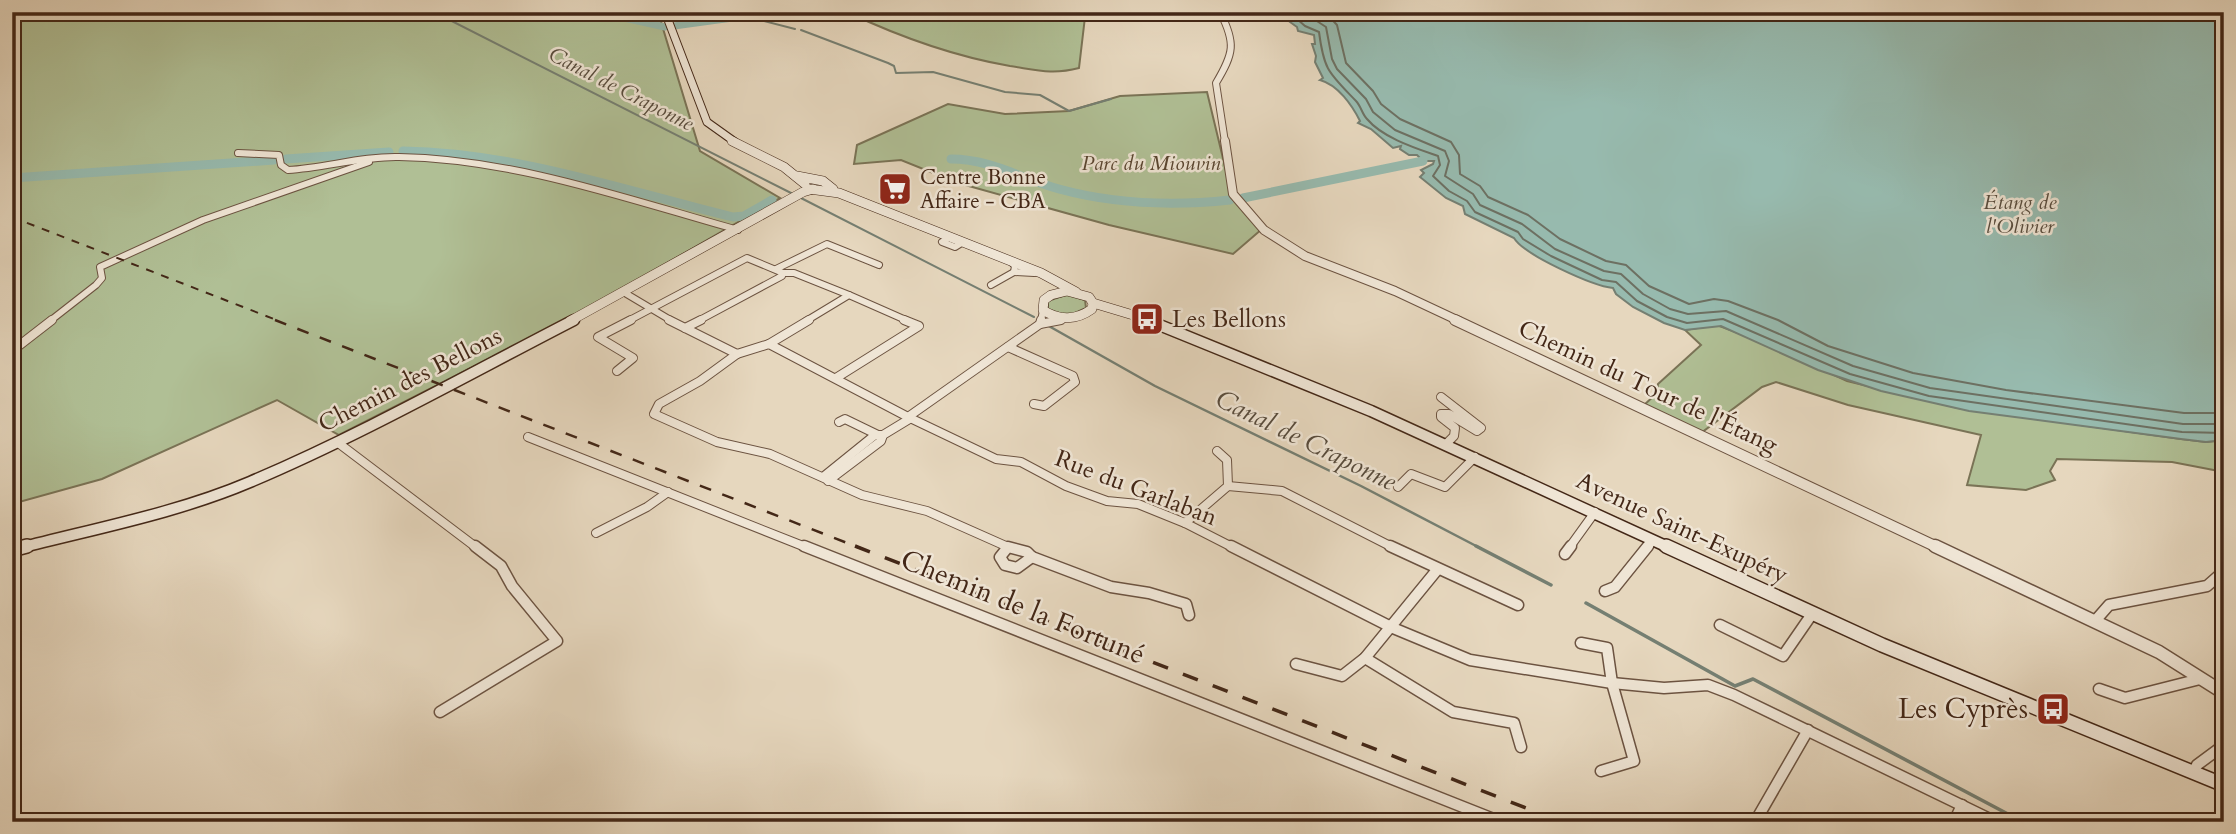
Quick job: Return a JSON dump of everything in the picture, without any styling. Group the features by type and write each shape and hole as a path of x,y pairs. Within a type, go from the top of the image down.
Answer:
{"main road":[{"path":"665,12 707,122 725,136 812,186 839,192 963,242 1013,267 1032,272 1076,292"},
{"name":"Chemin des Bellons","path":"12,550 210,498 337,442 625,293 812,186"},
{"path":"1032,272 1047,287 1049,296"},
{"path":"1063,319 1043,310 1044,300 1062,292 1076,292"},
{"name":"Avenue Saint-Exupéry","path":"1076,292 1089,297 1093,303 1147,319 1210,344 1446,444 1812,614 1940,670 2224,785"},
{"path":"1086,314 1093,303"},
{"name":"Avenue Saint-Exupéry","path":"1063,319 1086,314 1122,312"}],"street":[{"name":"Chemin du Tour de l'Étang","path":"1220,12 1232,36 1230,60 1216,83 1233,194 1241,206 1292,249 1306,258 1395,291 2095,621 2159,652 2224,693"},
{"path":"239,153 278,155 281,165 288,170 382,158 443,159 515,170 739,230"},
{"path":"12,351 96,285 102,278 100,267 251,201 382,158"},
{"path":"780,271 827,244 878,265"},
{"path":"617,372 633,358 598,337 747,258 780,271 794,273 919,326 836,379"},
{"path":"991,285 1013,267"},
{"path":"685,328 782,276 780,271"},
{"path":"625,293 737,354"},
{"path":"849,295 769,344 737,354 700,381 659,404 654,414 717,442 769,454 862,495 927,511 1008,547 1018,548 1032,557 1111,587 1149,593 1186,604 1189,615"},
{"path":"1040,324 1043,310"},
{"path":"881,435 1040,324 1063,319"},
{"name":"Rue du Garlaban","path":"769,344 996,458 1021,462 1066,486 1107,501 1138,504 1185,523 1393,628 1470,660 1612,683 1664,688 1708,685 1808,730 1996,822"},
{"path":"1008,347 1073,376 1075,382 1044,405 1034,404"},
{"path":"1441,397 1481,428 1476,431 1449,414 1441,414 1441,417 1455,428 1454,436 1446,444"},
{"path":"839,422 845,419 881,435"},
{"path":"825,479 881,442 881,435"},
{"name":"Chemin de la Fortuné","path":"528,437 1501,822"},
{"path":"337,442 501,566 512,586 557,641 440,712"},
{"path":"1217,451 1227,460 1228,486"},
{"path":"1398,487 1411,474 1444,487 1475,457"},
{"path":"1185,523 1228,486 1282,491 1437,570 1518,606"},
{"path":"596,533 647,507 668,492"},
{"path":"1565,554 1595,512"},
{"path":"1605,591 1615,587 1653,540"},
{"path":"1008,547 1000,556 1005,565 1017,568 1032,557"},
{"path":"1296,664 1342,676 1365,658 1393,628 1437,570"},
{"path":"2095,621 2109,605 2207,586 2224,571"},
{"path":"1720,625 1783,656 1812,614"},
{"path":"1581,643 1607,648 1612,683 1634,761 1601,771"},
{"path":"1365,658 1453,712 1514,723 1521,747"},
{"path":"2099,690 2125,698 2202,678"},
{"path":"1755,822 1808,730"},
{"path":"2193,773 2197,765 2224,745"},
{"path":"1954,822 1962,805"}],"green space":[{"path":"12,12 658,12 700,151 780,198 591,307 339,435 277,400 102,479 12,504"},
{"path":"847,12 1107,12 1085,17 1079,68 1052,71 989,62 947,51 887,30"},
{"name":"Parc du Miouvin","path":"1207,92 1233,200 1262,229 1233,254 1109,225 958,183 901,160 854,164 857,145 948,104 1005,114 1069,111 1120,96"},
{"path":"1068,294 1085,300 1086,308 1068,316 1048,309 1048,301"},
{"path":"1717,325 1767,344 1847,381 1958,408 2181,439 2206,442 2224,440 2224,472 2172,462 2057,459 2050,471 2055,480 2026,490 1967,485 1981,435 1848,405 1776,382 1762,387 1701,433 1643,406 1657,393 1658,384 1701,345 1685,330"}],"water":[{"name":"Étang de l'Olivier","path":"1282,12 2224,12 2224,440 2206,442 1969,411 1881,391 1818,370 1721,326 1685,330 1664,323 1633,307 1616,294 1613,288 1590,282 1560,269 1531,253 1514,238 1465,214 1463,206 1446,198 1420,177 1424,173 1421,170 1434,161 1423,161 1417,155 1409,155 1400,149 1401,146 1393,148 1371,129 1358,123 1360,121 1357,115 1344,96 1333,86 1320,80 1323,78 1315,62 1312,44 1315,44 1314,35 1298,31 1297,27 1283,17"}],"waterway":[{"name":"Canal de Craponne","path":"434,12 793,194"},
{"path":"597,12 665,27"},
{"path":"674,26 776,12"},
{"path":"744,16 795,29"},
{"path":"801,30 888,63 894,66 896,73 933,72 1005,92 1040,95 1069,111 1111,99"},
{"path":"403,151 445,153 529,166 733,217 744,216 772,200"},
{"path":"286,159 389,152"},
{"path":"951,159 980,162 1045,185 1101,198 1165,203 1230,200"},
{"path":"12,178 274,160"},
{"path":"1243,198 1423,161"},
{"name":"Canal de Craponne","path":"799,197 1034,317"},
{"name":"Canal de Craponne","path":"1047,325 1155,386 1361,486 1480,548"},
{"name":"Canal de Craponne","path":"1476,546 1551,585"},
{"name":"Canal de Craponne","path":"1586,603 1735,686 1753,679 2023,822"}],"railway":[{"path":"12,217 279,321"},
{"path":"275,320 860,548"},
{"path":"855,546 1562,822"}],"place":[{"name":"Centre Bonne Affaire - CBA","path":"895,189"},
{"name":"Les Bellons","path":"1147,319"},
{"name":"Les Cyprès","path":"2053,709"}]}
